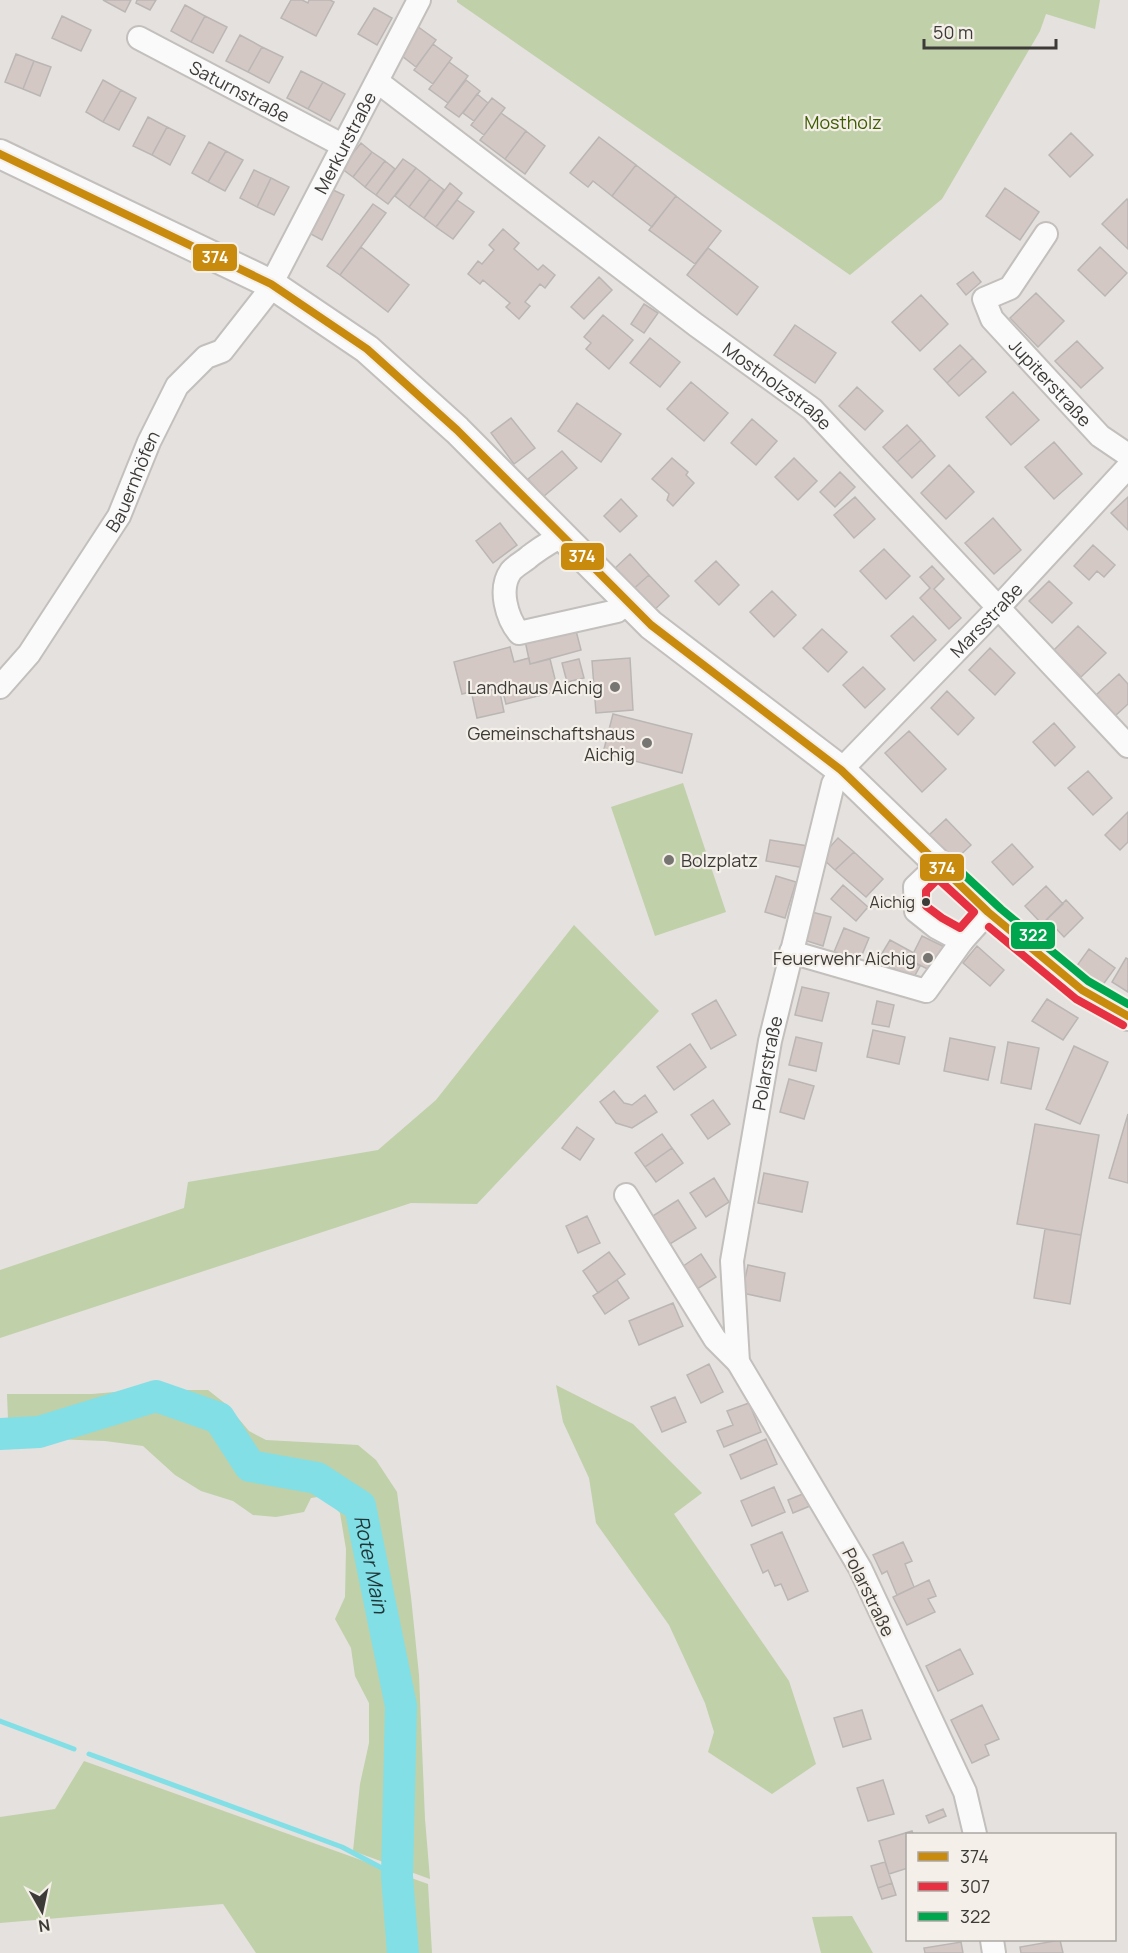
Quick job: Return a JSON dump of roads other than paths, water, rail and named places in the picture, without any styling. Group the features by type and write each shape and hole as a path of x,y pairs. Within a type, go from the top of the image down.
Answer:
{"main road":[{"path":"0,154 271,284 367,349 457,430 651,625 841,770 988,912 1082,990 1128,1016"}],"street":[{"name":"Merkurstraße","path":"271,284 419,0"},
{"name":"Saturnstraße","path":"139,38 342,145"},
{"name":"Mostholzstraße","path":"378,82 696,325 812,409 1128,746"},
{"name":"Jupiterstraße","path":"1046,234 1010,288 984,299 992,319 1100,436 1128,455"},
{"name":"Bauernhöfen","path":"0,687 29,654 119,516 149,442 177,386 206,357 222,351 265,296 271,284"},
{"name":"Marsstraße","path":"841,770 998,608 1128,467"},
{"path":"563,537 550,542 527,559 512,571 508,578 505,598 510,621 519,633 617,611 628,602"},
{"name":"Polarstraße","path":"738,1362 732,1261 766,1065 791,952 833,784 841,770"},
{"path":"938,865 915,887 916,911 936,927 962,941"},
{"path":"791,952 926,991 962,941 988,912"},
{"name":"Polarstraße","path":"626,1196 715,1339 738,1362 860,1568 964,1792 975,1833"}],"waterway":[{"name":"Roter Main","path":"0,1434 39,1432 156,1396 219,1418 250,1466 317,1478 360,1506 401,1706 397,1876 403,1953"},
{"path":"0,1721 74,1749"},
{"path":"89,1754 342,1847 397,1876"}],"place":[{"name":"Landhaus Aichig","path":"615,687"},
{"name":"Gemeinschaftshaus Aichig","path":"647,743"},
{"name":"Bolzplatz","path":"669,860"},
{"name":"Aichig","path":"926,902"},
{"name":"Feuerwehr Aichig","path":"928,958"}],"park label":[{"name":"Mostholz","path":"843,122"}]}
